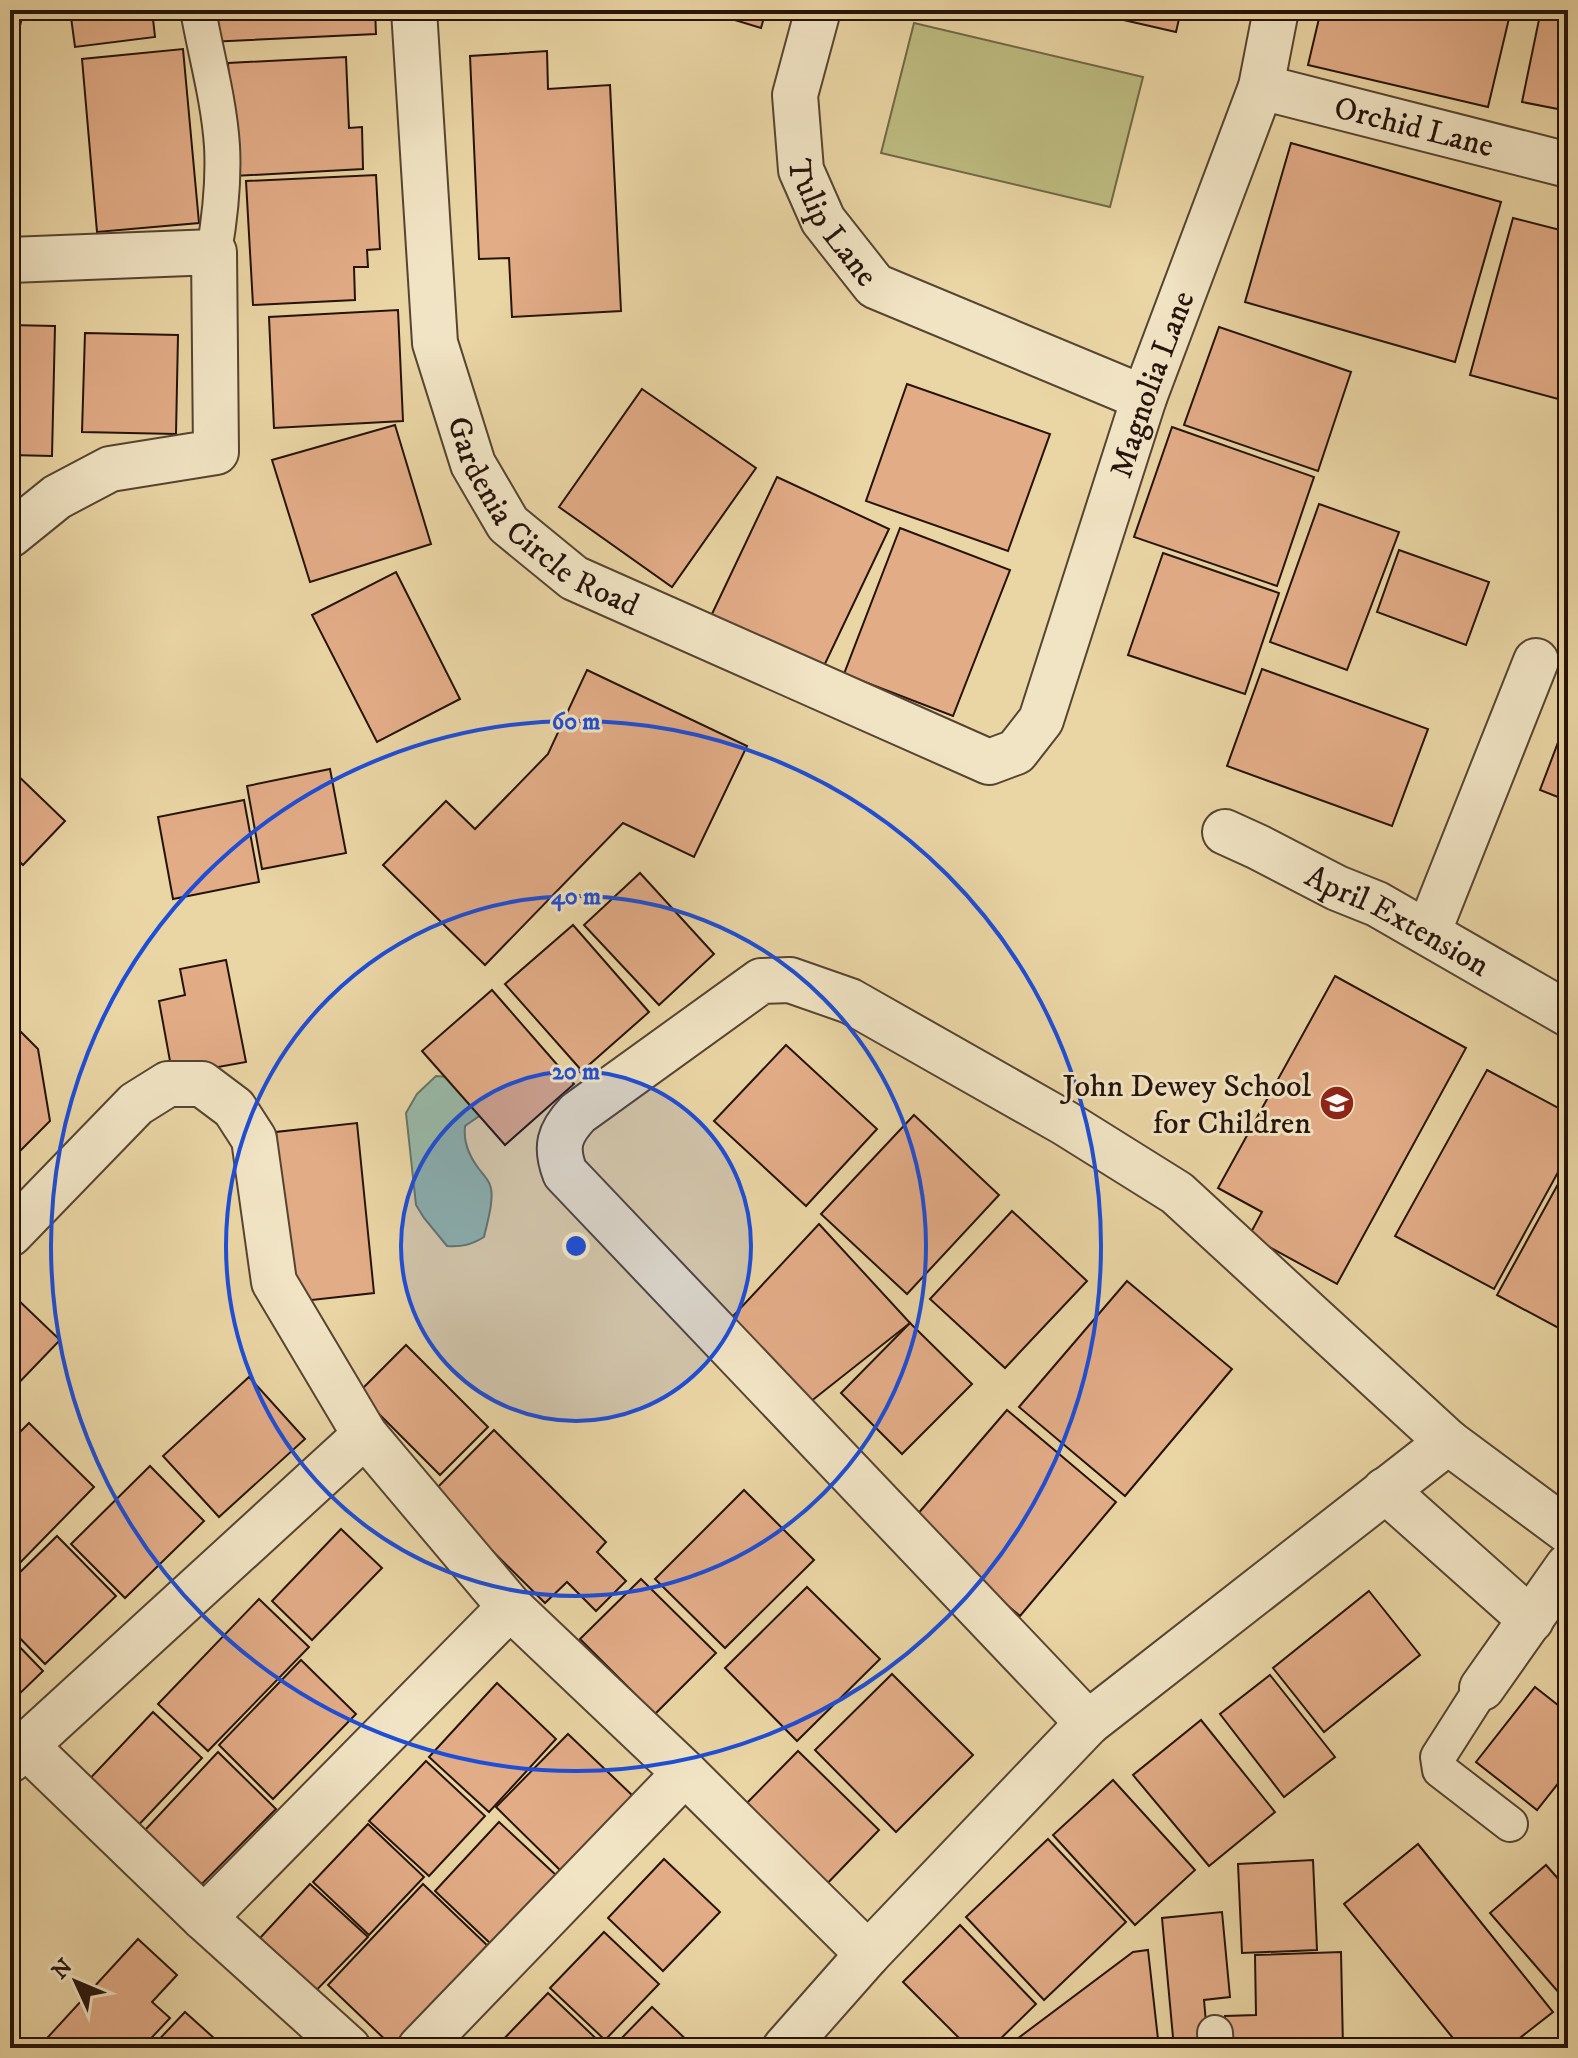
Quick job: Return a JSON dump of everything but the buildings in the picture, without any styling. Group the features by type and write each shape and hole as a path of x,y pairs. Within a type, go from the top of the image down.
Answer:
{"street":[{"name":"Gardenia Circle Road","path":"414,10 435,343 473,464 508,524 574,578 989,762 1016,752"},
{"name":"Tulip Lane","path":"818,10 795,95 801,170 823,220 875,286 1144,398"},
{"name":"Magnolia Lane","path":"1016,752 1041,720 1144,398 1261,87 1276,10"},
{"name":"Orchid Lane","path":"1261,87 1568,165"},
{"path":"10,260 214,252 216,452 110,469 57,497 10,535"},
{"path":"1428,933 1536,661"},
{"name":"April Extension","path":"1225,832 1337,888 1377,904 1568,1014"},
{"path":"1088,1723 565,1173 560,1159 560,1142 565,1126 578,1113 761,981 790,980 850,1001 1065,1123 1177,1193 1448,1442 1568,1531"},
{"path":"10,1234 136,1104 168,1084 202,1084 234,1108 254,1139 274,1282 365,1435 510,1607 685,1773 868,1954"},
{"path":"348,2048 18,1753 365,1435"},
{"path":"785,2048 868,1954 1088,1723 1448,1442"},
{"path":"1385,1490 1531,1620"},
{"path":"1482,1688 1568,1566"},
{"path":"204,1918 510,1607"},
{"path":"420,2048 685,1773"}],"lane":[{"path":"198,10 222,145 222,210 214,252"},
{"path":"1482,1688 1438,1757 1440,1770 1510,1824"}],"shaded area":[{"path":"914,23 1143,77 1110,207 881,153"},
{"path":"436,1076 448,1077 482,1114 465,1126 465,1138 472,1159 490,1185 490,1211 484,1237 462,1246 447,1246 416,1205 406,1113 417,1094"}],"place":[{"name":"John Dewey School for Children","path":"1337,1103"}]}
